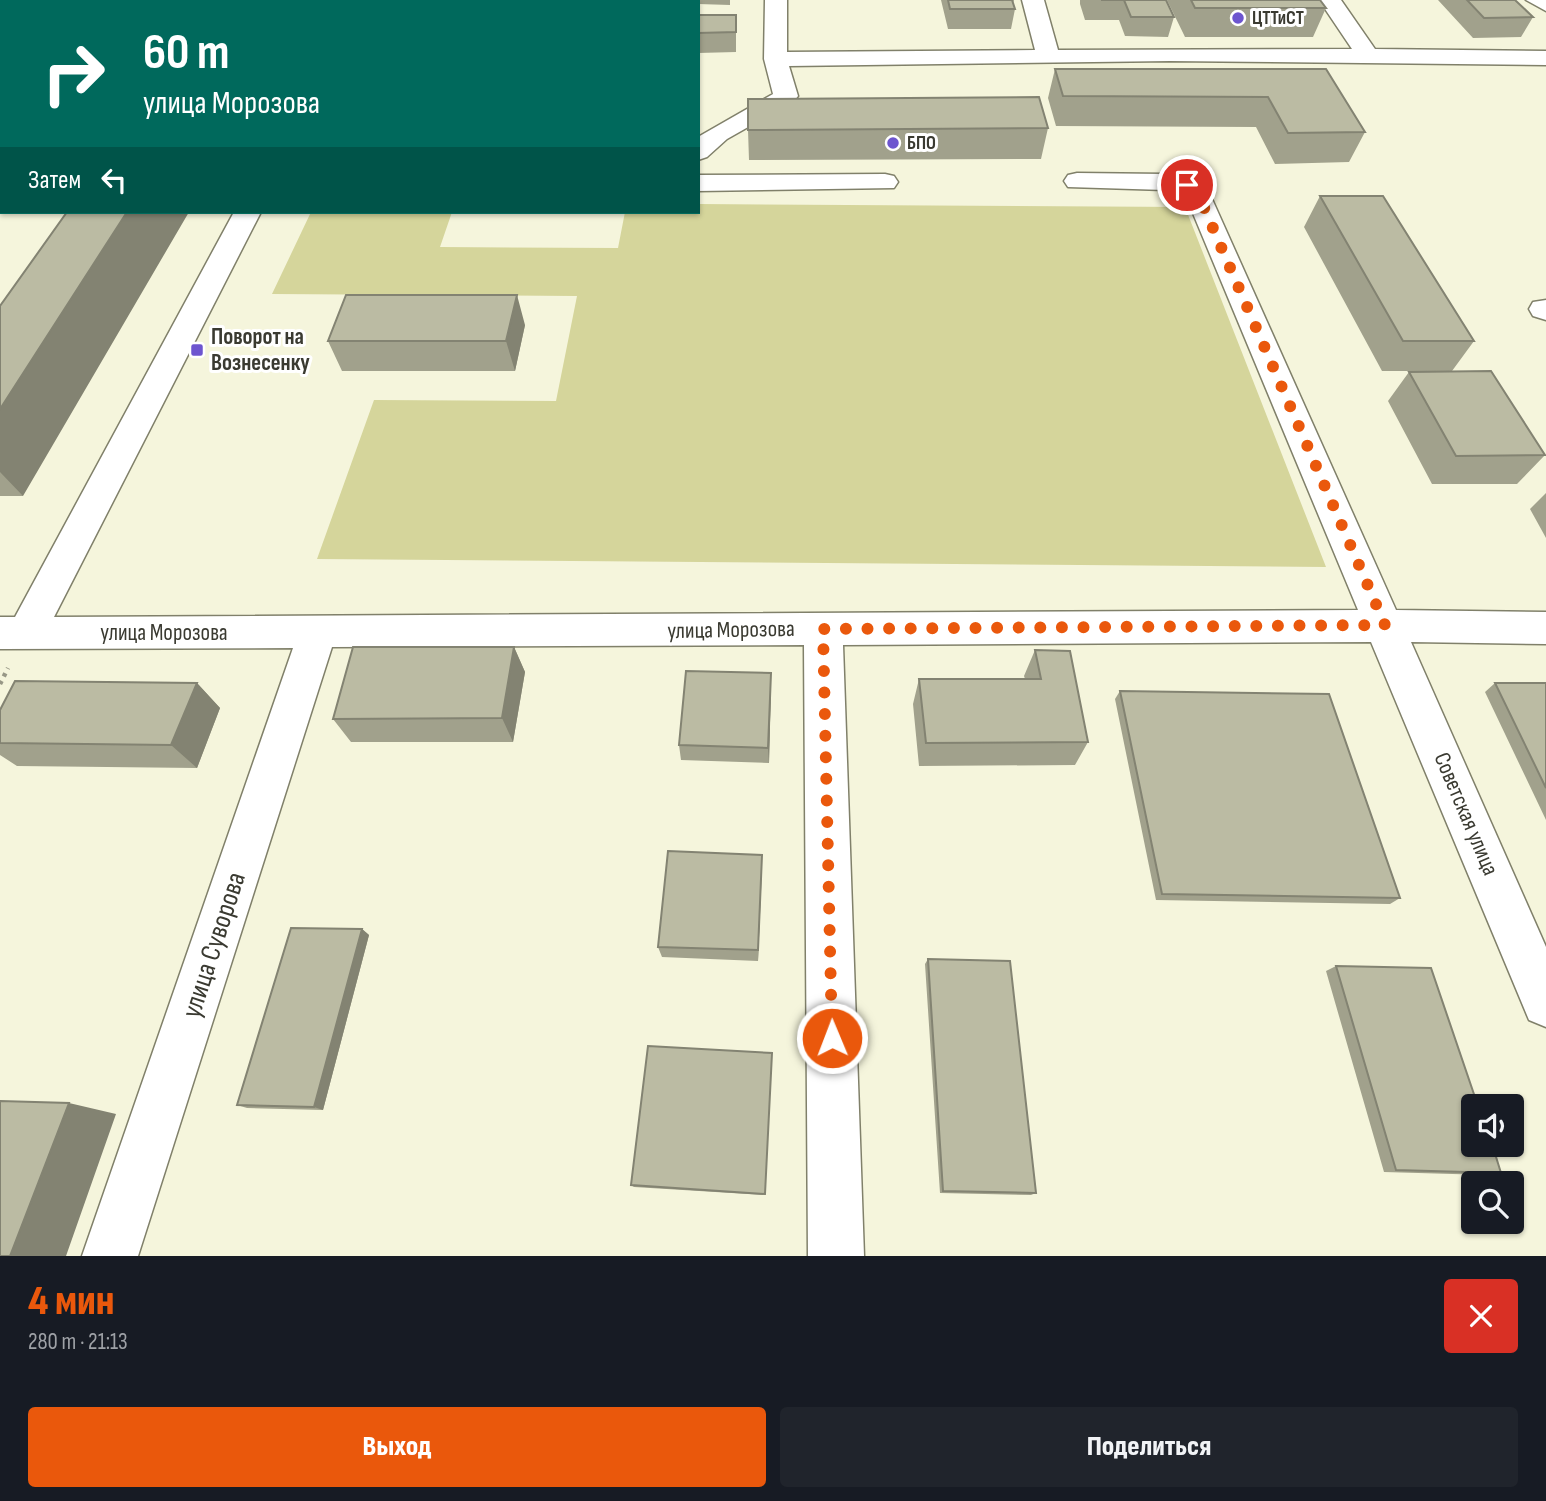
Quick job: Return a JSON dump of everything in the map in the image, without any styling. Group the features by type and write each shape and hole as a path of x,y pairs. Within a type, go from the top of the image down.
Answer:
{"street":[{"path":"700,149 710,136 776,104 786,96 776,59 776,0"},
{"path":"1033,0 1048,57"},
{"path":"1330,0 1368,55"},
{"path":"1537,0 1546,5"},
{"path":"776,59 1368,55 1546,58"},
{"name":"Советская улица","path":"1077,181 1165,181 1187,185 1199,196 1546,1003"},
{"path":"700,183 885,182"},
{"path":"13,633 246,214"},
{"name":"улица Морозова","path":"13,633 1385,625 1546,628"},
{"path":"823,629 836,1256"},
{"name":"улица Суворова","path":"110,1256 317,633"}],"green space":[{"path":"700,204 1185,207 1326,567 317,559 374,400 556,401 577,296 272,294 310,214 451,214 440,247 618,248 625,214 700,214"}],"building":[{"path":"948,0 1012,0 1015,9 950,9"},
{"path":"1124,0 1166,0 1174,17 1131,17"},
{"path":"1191,0 1320,0 1326,8 1195,8"},
{"path":"1467,0 1515,0 1533,17 1484,18"},
{"path":"700,15 736,15 736,32 700,33"},
{"path":"1055,69 1326,69 1365,132 1288,133 1268,97 1063,96"},
{"path":"1039,97 1048,128 748,130 748,99"},
{"path":"1320,196 1383,196 1474,341 1403,341"},
{"path":"66,214 126,214 0,409 0,306"},
{"path":"346,295 517,295 506,341 328,341"},
{"path":"1491,371 1545,455 1456,456 1409,372"},
{"path":"353,647 514,647 502,718 333,719"},
{"path":"1035,650 1070,651 1088,742 926,743 919,679 1041,679"},
{"path":"686,671 771,673 768,748 679,745"},
{"path":"15,681 197,683 171,745 0,743 0,710"},
{"path":"1495,683 1546,683 1546,788"},
{"path":"1120,691 1329,694 1400,898 1162,894"},
{"path":"668,851 762,855 758,950 658,947"},
{"path":"291,928 362,929 314,1107 237,1105"},
{"path":"928,959 1010,961 1036,1193 943,1191"},
{"path":"1336,966 1431,968 1474,1094 1461,1094 1461,1157 1496,1157 1500,1171 1396,1170"},
{"path":"648,1046 772,1053 765,1194 631,1185"},
{"path":"0,1101 69,1103 10,1256 0,1256"}],"place":[{"name":"ЦТТиСТ","path":"1238,18"},
{"name":"БПО","path":"893,143"},
{"name":"Поворот на Вознесенку","path":"197,350"}],"route":[{"path":"832,1038 823,629 1385,625 1199,196 1187,185"}]}
